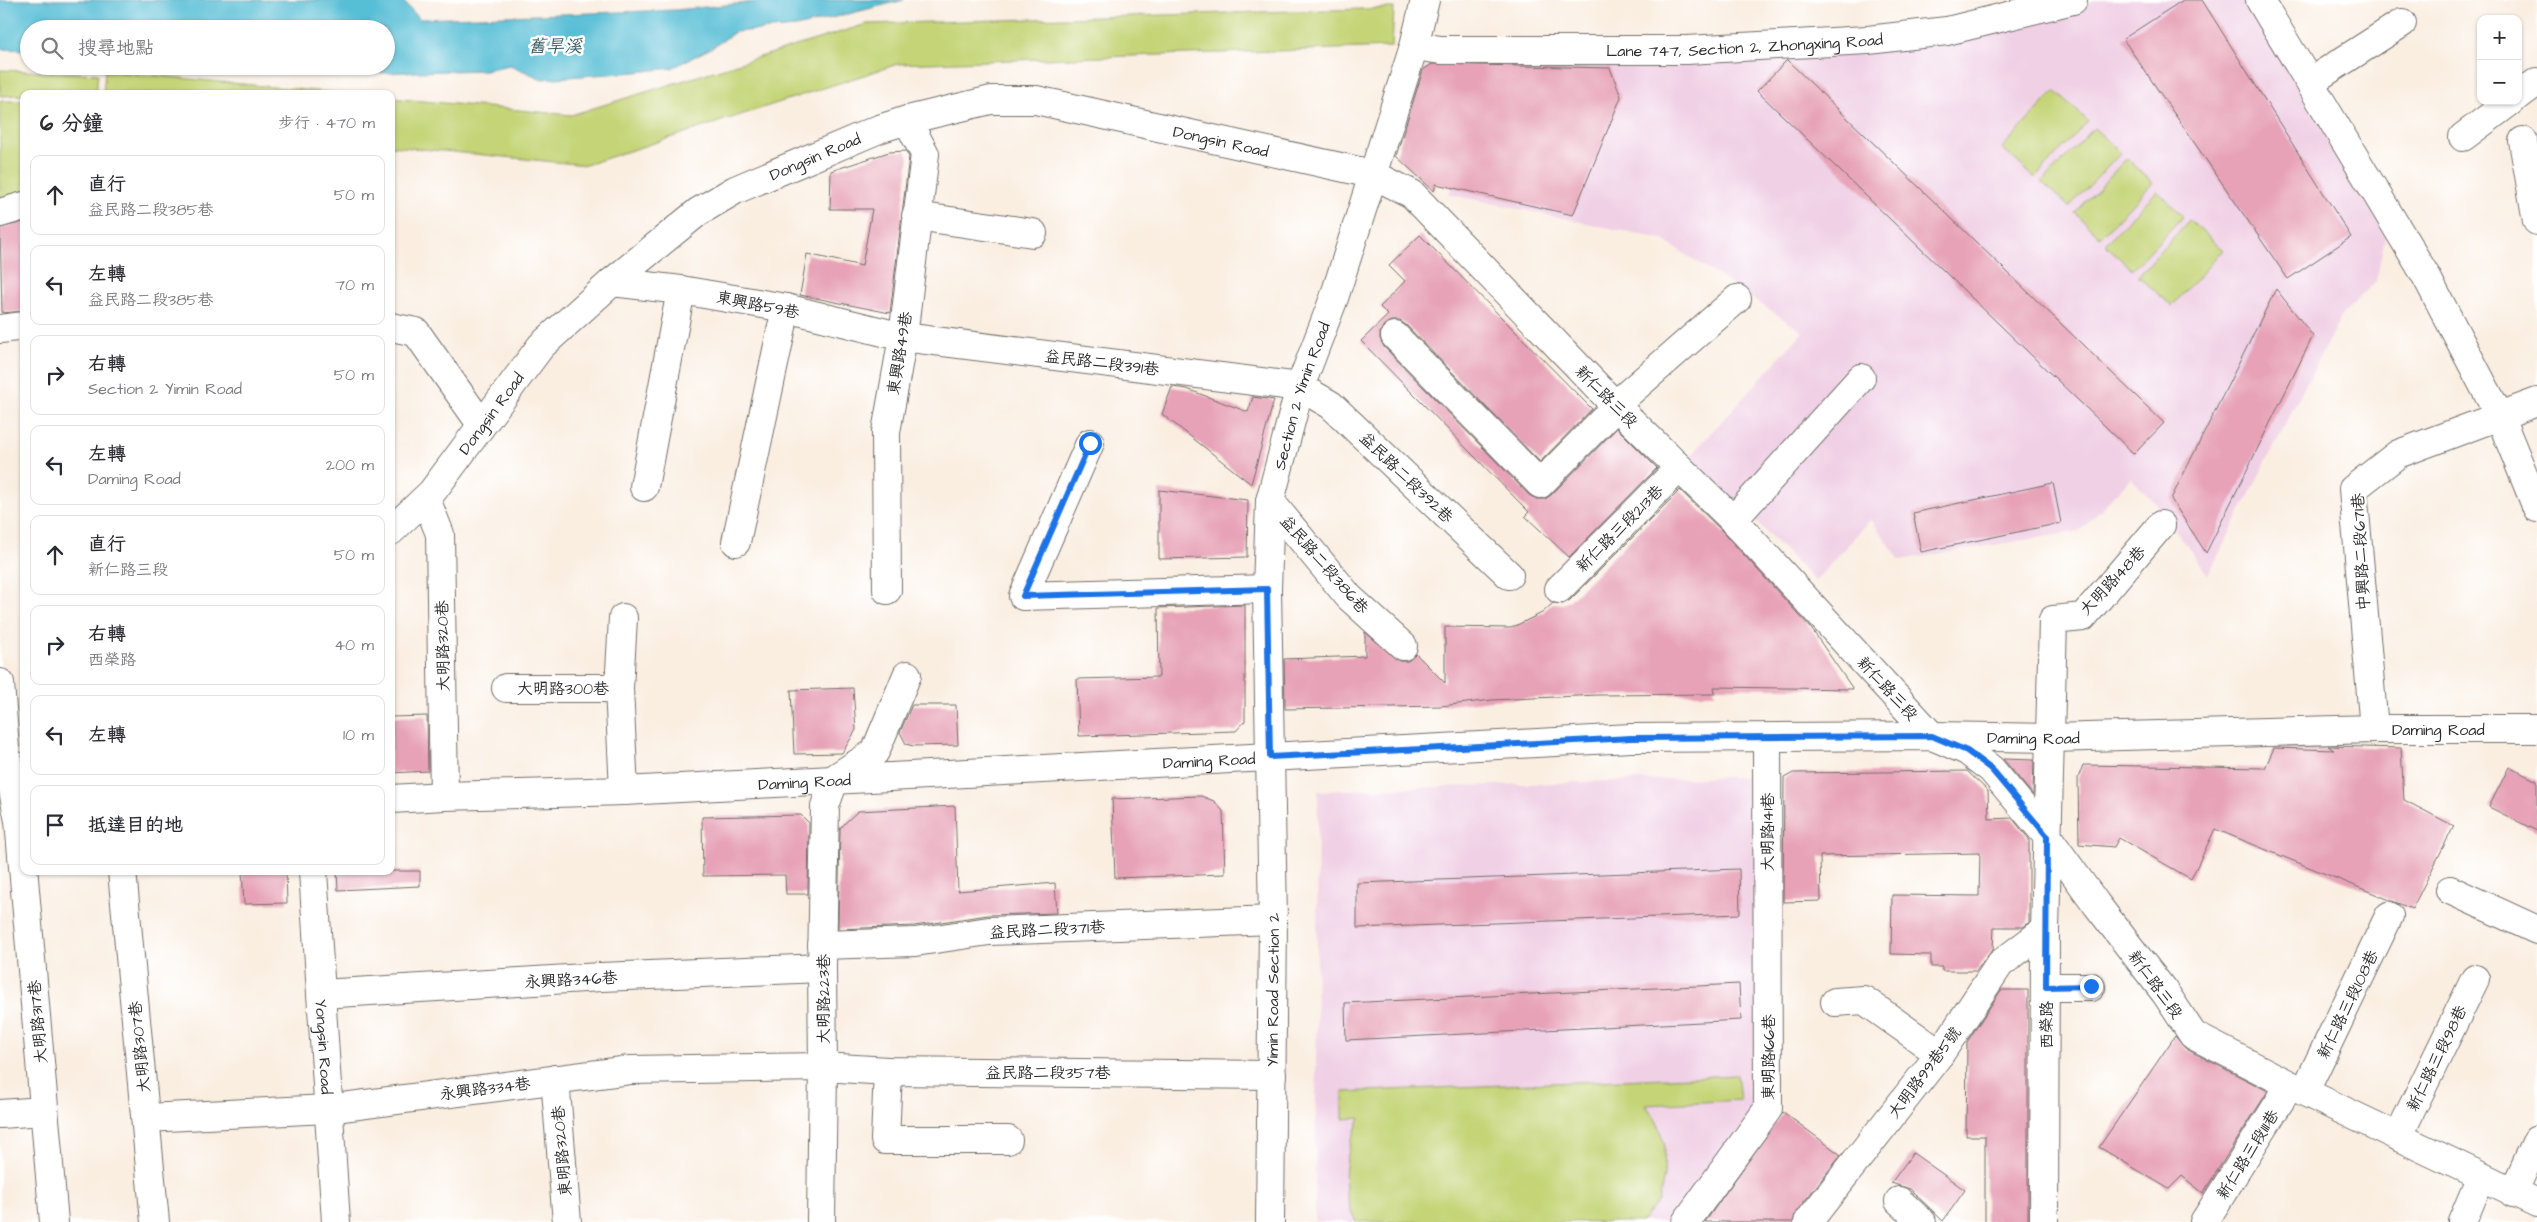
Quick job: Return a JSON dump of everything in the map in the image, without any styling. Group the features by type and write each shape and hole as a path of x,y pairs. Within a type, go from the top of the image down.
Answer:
{"street":[{"name":"Section 2 Yimin Road","path":"1270,757 1267,589 1270,501 1300,387 1334,298 1414,46 1425,0"},
{"path":"2260,0 2426,276 2500,417 2537,508"},
{"name":"Lane 747, Section 2, Zhongxing Road","path":"1414,46 1442,50 1626,55 1780,46 1937,32 2077,2"},
{"path":"2310,82 2402,23"},
{"path":"2522,93 2537,82"},
{"name":"Dongsin Road","path":"395,528 426,499 542,346 612,282 698,212 735,190 810,157 907,120 991,100 1036,100 1372,174"},
{"path":"2463,137 2506,105"},
{"name":"東興路49巷","path":"887,590 886,432 903,336 925,154 907,120"},
{"path":"2523,141 2534,192 2537,221"},
{"name":"新仁路三段","path":"1372,174 1412,194 1615,405 1733,520 1932,736 1967,751 1991,769 2047,836 2097,905 2166,994 2193,1035 2297,1088 2525,1198"},
{"path":"0,213 20,207"},
{"path":"916,216 1033,233"},
{"name":"東興路59巷","path":"612,282 681,290 786,308 903,336"},
{"path":"644,487 681,290"},
{"path":"1396,336 1540,484 1606,417 1615,405 1737,300"},
{"path":"736,542 786,308"},
{"path":"0,329 20,326"},
{"path":"395,328 416,332 481,424"},
{"name":"益民路二段391巷","path":"903,336 1300,387"},
{"path":"1733,520 1861,378"},
{"name":"益民路二段392巷","path":"1300,387 1331,405 1509,575"},
{"name":"中興路二段671巷","path":"2374,729 2353,488 2398,454 2537,402"},
{"path":"1090,443 1023,596 1267,589"},
{"name":"新仁路三段213巷","path":"1559,588 1679,468"},
{"name":"大明路320巷","path":"426,499 440,534 444,796"},
{"name":"益民路二段386巷","path":"1270,501 1349,597 1403,646"},
{"name":"大明路148巷","path":"2051,738 2052,620 2083,617 2162,524"},
{"name":"大明路300巷","path":"623,618 620,688 624,791"},
{"path":"835,778 876,752 907,675"},
{"name":"大明路317巷","path":"0,683 11,824 44,1111 54,1222"},
{"name":"大明路300巷","path":"506,688 620,688"},
{"name":"Daming Road","path":"395,799 624,791 835,778 1631,738 1932,736 2051,738 2374,729 2478,739 2537,729"},
{"name":"大明路141巷","path":"1767,738 1768,926"},
{"name":"西榮路","path":"2044,1222 2045,930 2051,738"},
{"name":"Yimin Road Section 2","path":"1270,757 1274,920 1270,1222"},
{"name":"大明路223巷","path":"821,1222 822,956 825,806 835,778"},
{"name":"大明路307巷","path":"122,875 155,1222"},
{"name":"Yongsin Road","path":"313,875 322,994 327,1109 336,1222"},
{"path":"2450,890 2537,930"},
{"name":"新仁路三段108巷","path":"2297,1088 2389,916"},
{"name":"益民路二段371巷","path":"822,956 989,931 1274,920"},
{"name":"東明路166巷","path":"1686,1222 1768,1109 1768,926"},
{"name":"大明路99巷5號","path":"1808,1222 1940,1054 2000,964 2045,930"},
{"name":"永興路346巷","path":"322,994 601,977 822,956"},
{"name":"新仁路三段98巷","path":"2398,1137 2474,979"},
{"path":"2046,987 2091,986"},
{"path":"1835,1002 1864,1000 1940,1054"},
{"name":"永興路334巷","path":"146,1118 327,1109 630,1070 823,1067"},
{"name":"益民路二段357巷","path":"823,1067 888,1071 1272,1074"},
{"path":"888,1071 885,1140 1008,1140"},
{"name":"東明路320巷","path":"554,1079 567,1222"},
{"name":"新仁路三段111巷","path":"2204,1222 2297,1088"},
{"path":"0,1114 44,1111"},
{"path":"2525,1198 2537,1140"},
{"path":"2462,1222 2481,1177"},
{"path":"1899,1202 1922,1222"}],"shaded area":[{"path":"2095,0 2250,0 2363,188 2385,237 2376,281 2341,316 2208,575 2159,507 2131,478 2080,531 1900,560 1871,519 1815,581 1690,456 1803,332 1662,239 1449,194 1493,61 1626,59 2079,6"},
{"path":"1760,776 1763,1100 1670,1222 1315,1222 1318,791"}],"green space":[{"path":"1394,8 1392,47 898,64 586,165 395,146 395,98 571,115 867,24"},
{"path":"0,70 20,71 20,75 98,75 96,90 20,90 20,95 0,96"},
{"path":"105,75 147,75 306,90 103,90"},
{"path":"2055,91 2088,121 2035,178 2002,148"},
{"path":"0,101 20,101 20,199 0,204"},
{"path":"2094,128 2121,153 2069,207 2042,182"},
{"path":"2127,158 2153,183 2100,237 2075,213"},
{"path":"2157,191 2183,216 2132,270 2105,244"},
{"path":"2189,220 2223,250 2172,306 2138,276"},
{"path":"1737,1075 1740,1100 1646,1105 1657,1122 1665,1146 1664,1176 1659,1201 1641,1222 1356,1222 1350,1208 1345,1183 1347,1157 1360,1118 1343,1119 1343,1092"}],"water":[{"name":"舊旱溪","path":"0,0 402,0 420,19 676,10 775,0 904,0 796,27 735,32 713,47 672,68 542,79 510,65 485,70 395,73 395,20 20,20 20,50 0,49"}],"building":[{"path":"2183,0 2202,0 2351,237 2288,279 2123,39"},
{"path":"1787,60 2164,423 2134,454 1757,91"},
{"path":"1432,64 1610,68 1621,97 1573,215 1436,184 1434,191 1396,156 1423,70"},
{"path":"906,151 909,157 890,313 800,295 807,254 862,266 872,209 830,209 831,171 889,152"},
{"path":"20,223 20,311 2,313 0,228"},
{"path":"1420,235 1592,409 1540,462 1406,325 1400,321 1392,321 1384,325 1380,332 1380,339 1384,347 1529,495 1536,499 1545,499 1551,495 1617,428 1657,468 1569,557 1525,516 1529,512 1361,341 1388,315 1380,307 1405,281 1389,265"},
{"path":"2276,289 2313,336 2206,553 2171,499"},
{"path":"1172,387 1187,389 1248,412 1253,397 1274,400 1251,484 1162,414"},
{"path":"2053,483 2061,523 1921,552 1913,513"},
{"path":"1159,490 1248,500 1247,557 1159,559"},
{"path":"1680,490 1722,531 1810,627 1853,689 1714,687 1715,694 1598,695 1492,700 1441,706 1285,709 1284,659 1365,656 1365,632 1399,661 1408,661 1416,654 1445,683 1445,627 1511,628 1542,613 1553,603 1563,604 1570,600"},
{"path":"1245,605 1245,721 1236,731 1079,736 1077,679 1159,677 1158,608"},
{"path":"853,688 856,730 842,753 794,754 791,690"},
{"path":"912,705 956,705 958,745 913,746 906,744 900,732"},
{"path":"427,716 428,771 395,773 395,717"},
{"path":"2328,746 2401,748 2404,800 2454,826 2412,909 2215,829 2191,879 2119,838 2114,847 2079,844 2078,778 2083,765 2265,768 2274,748 2334,750"},
{"path":"2003,759 2034,760 2033,795"},
{"path":"2509,767 2537,781 2537,831 2489,807"},
{"path":"1967,771 1988,791 1989,819 2012,818 2029,839 2029,923 2023,927 1994,927 1993,949 1976,971 1942,971 1942,967 1931,967 1931,955 1891,954 1892,895 1979,896 1980,853 1820,856 1821,901 1783,902 1784,778 1793,773"},
{"path":"1201,796 1214,801 1223,811 1225,874 1115,878 1112,799"},
{"path":"955,806 958,891 1055,883 1057,913 988,915 914,926 838,929 840,829 846,822 858,811"},
{"path":"801,815 809,823 808,894 786,894 785,875 703,876 702,817"},
{"path":"1739,869 1740,914 1357,928 1357,883"},
{"path":"395,871 420,871 420,886 338,890 337,875 395,875"},
{"path":"242,875 286,875 287,903 244,904"},
{"path":"1739,984 1741,1020 1346,1040 1345,1003"},
{"path":"2001,990 2028,990 2028,1222 1985,1222 1985,1136 1966,1136 1967,1042"},
{"path":"2175,1036 2186,1049 2268,1091 2203,1193 2182,1176 2169,1189 2099,1147"},
{"path":"1783,1112 1841,1155 1796,1212 1793,1222 1705,1222"},
{"path":"1913,1153 1965,1190 1943,1221 1910,1189 1891,1183"}],"route":[{"path":"1090,443 1023,596 1267,589 1270,757 1631,738 1932,736 1967,751 1991,769 2047,836 2046,987 2091,986"}]}
